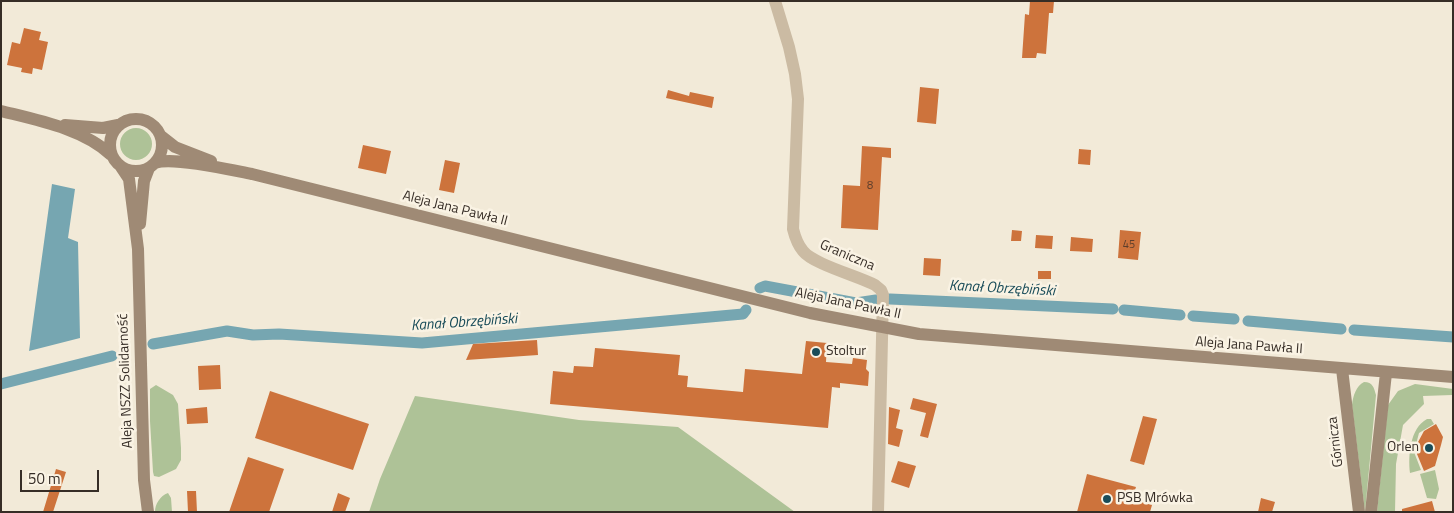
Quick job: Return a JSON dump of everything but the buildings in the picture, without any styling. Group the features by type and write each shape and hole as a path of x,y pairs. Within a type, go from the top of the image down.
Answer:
{"main road":[{"path":"1,111 48,123 87,138 100,144 121,168 135,172 152,165 162,151 160,136 150,122 133,118 125,120 112,131 110,139 111,155"},
{"path":"48,123 103,128 118,125"},
{"name":"Aleja Jana Pawła II","path":"160,136 175,147 252,174"},
{"name":"Aleja Jana Pawła II","path":"152,165 167,160 252,174 801,310 919,334 1453,377"},
{"name":"Aleja NSZZ Solidarność","path":"148,512 144,461 138,249 142,189 146,174 152,165"},
{"name":"Aleja NSZZ Solidarność","path":"121,168 129,179 138,249"},
{"name":"Górnicza","path":"1342,369 1359,512"},
{"path":"1371,512 1386,373"}],"street":[{"name":"Graniczna","path":"775,1 789,47 798,100 793,229 797,242 804,253 817,261 866,280 881,290 883,295 878,512"}],"green space":[{"path":"136,128 148,132 152,144 148,156 136,160 124,156 120,144 124,132"},
{"path":"1364,382 1371,384 1376,395 1365,512 1352,405 1355,392"},
{"path":"1415,384 1453,389 1453,398 1452,395 1423,396 1424,404 1403,425 1396,464 1395,512 1377,512 1388,405 1398,391"},
{"path":"156,385 173,395 178,404 181,448 181,460 176,469 159,477 154,476 153,472 150,421 150,389"},
{"path":"415,396 579,420 678,427 795,512 369,512 380,479"},
{"path":"1431,419 1434,424 1419,433 1414,452 1421,470 1410,473 1411,443 1421,423"},
{"path":"1435,470 1439,489 1436,499 1427,498 1420,474"},
{"path":"168,493 171,498 172,512 155,512 158,501"}],"water":[{"path":"52,184 75,189 68,238 78,242 80,338 29,351"}],"waterway":[{"name":"Kanał Obrzębiński","path":"760,288 765,286 856,303 876,300"},
{"name":"Kanał Obrzębiński","path":"890,299 1113,309"},
{"name":"Kanał Obrzębiński","path":"153,344 227,331 253,335 279,334 422,343 743,314 746,310"},
{"name":"Kanał Obrzębiński","path":"1124,310 1180,315"},
{"name":"Kanał Obrzębiński","path":"1193,316 1234,319"},
{"name":"Kanał Obrzębiński","path":"1248,321 1341,329"},
{"name":"Kanał Obrzębiński","path":"1354,330 1453,337"},
{"name":"Kanał Obrzębiński","path":"1,384 112,356"}],"place":[{"name":"Stoltur","path":"816,352"},
{"name":"Orlen","path":"1429,448"},
{"name":"PSB Mrówka","path":"1107,499"}]}
